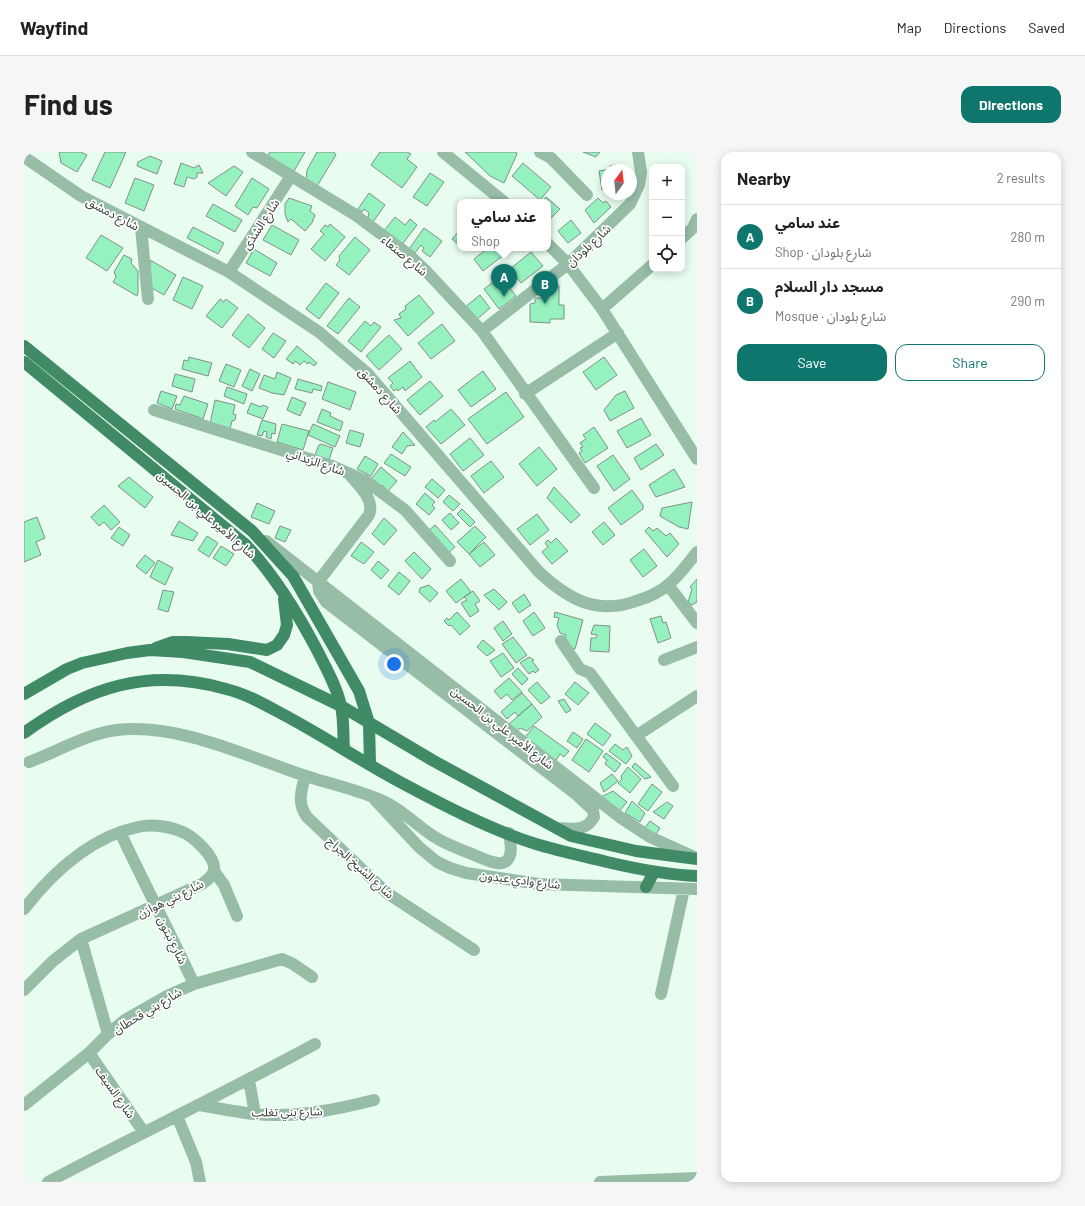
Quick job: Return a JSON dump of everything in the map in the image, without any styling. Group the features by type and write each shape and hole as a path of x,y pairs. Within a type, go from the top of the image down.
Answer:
{"main road":[{"name":"شارع الأمير علي بن الحسين","path":"24,346 252,531 293,576 350,675 364,704 369,723 370,764"},
{"name":"شارع الأمير علي بن الحسين","path":"24,362 246,545 265,565 282,590 324,663 341,706 344,749"},
{"path":"150,650 173,642 228,644 267,650 277,645 284,634 287,625 282,590"},
{"name":"شارع الأمير علي بن الحسين","path":"24,694 49,678 82,663 150,650 183,652 250,662 341,706 432,760 571,836 636,852 697,858"},
{"path":"24,733 58,710 84,696 129,683 157,679 194,682 227,689 267,706 400,782 488,825 536,844 654,872 697,876"},
{"path":"646,887 654,872"}],"street":[{"name":"شارع صنعاء","path":"252,152 354,214 408,254 482,332 525,394 594,488"},
{"path":"540,152 551,158 587,195"},
{"name":"شارع بلودان","path":"482,332 568,264 630,204 640,185 641,172 638,152"},
{"path":"447,153 501,199"},
{"name":"شارع دمشق","path":"32,157 80,196 229,272 319,332 367,373 534,566 554,586 568,596 586,604 607,606 631,603 646,598 668,585 682,572 697,552"},
{"name":"شارع الشذى","path":"229,272 291,176"},
{"path":"684,236 693,228 697,219"},
{"path":"141,228 148,299"},
{"path":"551,247 568,264 602,309 697,459"},
{"path":"602,309 649,268"},
{"path":"525,394 618,333"},
{"name":"شارع الزبداني","path":"154,410 348,472 366,481 400,506 450,561"},
{"path":"318,582 369,515 371,510 369,500 348,472"},
{"name":"شارع الأمير علي بن الحسين","path":"252,531 633,827 665,844 697,858"},
{"name":"شارع الأمير علي بن الحسين","path":"318,582 319,590 326,602 571,791 593,810 594,817 592,822 583,828 574,830 556,828"},
{"path":"668,585 697,623"},
{"path":"561,641 580,669 590,673 673,786"},
{"path":"664,660 697,647"},
{"path":"636,736 697,696"},
{"path":"29,762 96,736 117,730 158,732 218,744 305,776 371,797 400,811 434,836 476,856 497,863 504,862 509,859 512,851 509,833"},
{"name":"شارع الشيخ الجراح","path":"305,776 300,795 300,803 307,818 387,893 474,950"},
{"name":"شارع وادي عبدون","path":"371,797 402,830 437,862 466,873 539,884 697,889"},
{"name":"شارع بني هوازن","path":"24,908 43,884 78,854 120,832 139,826 156,825 180,831 192,838 204,850 213,863 214,871 210,878 202,884 81,940 52,962 24,990"},
{"name":"شارع نبتون","path":"120,832 194,984"},
{"path":"497,863 499,878"},
{"path":"214,871 224,885 237,916"},
{"path":"661,994 684,888"},
{"path":"81,940 108,1034"},
{"name":"شارع بني قحطان","path":"24,1104 90,1053 108,1034 125,1020 166,996 194,984 282,959 293,964 312,977"},
{"path":"48,1182 143,1131 249,1080 315,1044"},
{"name":"شارع السيف","path":"90,1053 143,1131"},
{"path":"249,1080 255,1114"},
{"name":"شارع بني تغلب","path":"199,1105 255,1114 313,1113 345,1108 374,1100"},
{"path":"176,1116 196,1162 200,1182"},
{"path":"600,1182 697,1178"}],"building":[{"path":"59,152 81,152 87,155 77,172 61,163"},
{"path":"105,152 126,152 110,188 92,180"},
{"path":"270,152 305,152 294,171 267,157"},
{"path":"317,152 334,152 336,155 317,186 306,180 307,170"},
{"path":"380,152 407,152 411,154 407,159 417,167 402,188 371,165"},
{"path":"465,152 516,152 517,154 504,183 490,176"},
{"path":"583,152 600,152 596,157"},
{"path":"150,156 162,161 157,174 137,166 138,162"},
{"path":"181,163 194,168 199,165 203,173 197,173 197,177 194,179 187,177 184,187 174,184"},
{"path":"523,163 551,187 541,199 539,199 512,176"},
{"path":"234,166 243,172 226,196 208,183"},
{"path":"599,171 601,171 601,184"},
{"path":"430,173 444,182 427,206 413,197"},
{"path":"135,178 154,185 144,211 125,203"},
{"path":"252,178 269,189 257,208 253,207 248,215 235,206"},
{"path":"369,193 385,205 373,222 368,218 369,213 364,209 362,212 358,209"},
{"path":"289,198 312,206 310,211 315,215 312,223 305,231 291,219 288,222 285,214 285,204"},
{"path":"598,198 603,203 606,201 611,207 594,223 585,210"},
{"path":"551,201 560,209 551,218"},
{"path":"213,204 242,220 235,232 206,216"},
{"path":"395,217 405,225 410,219 417,225 401,246 383,232"},
{"path":"571,220 581,233 568,243 558,231"},
{"path":"330,224 345,237 325,261 311,249 324,234 320,231 325,225 328,227"},
{"path":"272,225 299,240 291,255 263,240"},
{"path":"193,227 224,243 218,254 187,238"},
{"path":"424,228 442,241 430,257 422,251 424,248 421,245 415,253 409,249"},
{"path":"457,233 457,243 452,239"},
{"path":"101,235 123,248 107,271 86,258"},
{"path":"355,237 370,250 349,275 336,265 340,260 339,256"},
{"path":"254,249 277,263 270,276 246,263"},
{"path":"484,251 509,251 483,271 474,259"},
{"path":"531,252 543,266 521,283 510,269"},
{"path":"124,255 132,259 131,263 138,271 137,296 113,282 116,277 114,272"},
{"path":"150,260 176,275 164,295 150,287"},
{"path":"501,276 516,296 499,309 484,289"},
{"path":"183,277 203,286 192,309 173,300"},
{"path":"326,283 339,293 319,319 306,309"},
{"path":"559,286 559,305 564,305 564,319 550,319 550,323 530,322 530,304 535,303 535,298 544,298 543,292 548,292 548,287"},
{"path":"419,295 434,313 408,336 394,320 401,318 399,314 406,309 405,306"},
{"path":"480,295 490,308 477,319 464,308"},
{"path":"349,298 360,307 338,334 327,326"},
{"path":"220,299 224,302 226,299 238,308 222,328 206,316"},
{"path":"248,314 265,328 249,348 232,335"},
{"path":"365,321 371,326 374,322 381,327 361,352 348,341"},
{"path":"442,324 455,341 431,359 418,343"},
{"path":"273,333 286,341 274,358 262,349"},
{"path":"389,335 402,349 379,370 366,356"},
{"path":"297,346 317,363 314,366 309,362 308,364 304,361 300,365 295,361 293,364 286,359"},
{"path":"189,357 212,363 208,376 182,369 184,360 188,361"},
{"path":"604,357 617,375 596,390 583,372"},
{"path":"410,361 422,377 405,391 403,387 398,391 397,389 394,391 390,386 393,383 388,378"},
{"path":"226,364 241,370 234,387 219,381"},
{"path":"250,369 260,374 252,391 242,386"},
{"path":"483,371 496,389 471,407 458,390"},
{"path":"277,372 291,378 284,395 272,393 259,388 264,375 275,379"},
{"path":"175,374 195,379 192,392 172,386"},
{"path":"298,379 322,386 321,391 313,389 312,393 295,389"},
{"path":"430,381 443,396 420,415 407,400"},
{"path":"328,382 356,392 350,410 322,399"},
{"path":"227,387 247,394 244,404 224,396"},
{"path":"161,391 177,396 172,409 157,403"},
{"path":"625,391 634,408 610,421 604,410 616,395"},
{"path":"506,392 524,417 487,444 468,419"},
{"path":"184,396 208,404 203,419 175,409 176,404 180,405"},
{"path":"292,397 306,403 300,416 287,410"},
{"path":"215,400 235,405 233,414 236,415 235,420 232,421 230,429 210,424"},
{"path":"251,403 261,407 262,405 268,407 263,419 247,413"},
{"path":"322,409 331,413 330,416 343,422 340,431 317,422"},
{"path":"451,409 465,425 441,444 426,427 434,420 435,422"},
{"path":"641,418 651,435 627,448 617,431"},
{"path":"262,420 276,424 275,434 272,433 271,439 266,437 267,432 264,431 262,436 257,435"},
{"path":"282,424 309,431 303,450 277,442"},
{"path":"313,424 340,436 335,447 308,435"},
{"path":"594,427 608,448 585,463 579,453 582,451 580,448 583,447 580,443 586,439 583,435"},
{"path":"350,430 364,434 360,447 346,443"},
{"path":"403,432 415,445 407,446 402,454 392,447"},
{"path":"470,438 484,455 463,471 450,454"},
{"path":"321,444 333,448 329,460 315,455 319,445"},
{"path":"656,444 664,455 641,470 634,458"},
{"path":"539,447 557,469 537,486 519,464"},
{"path":"391,454 411,467 405,476 384,463"},
{"path":"613,455 630,479 614,491 597,466"},
{"path":"365,456 378,464 371,476 357,469"},
{"path":"491,461 504,477 484,493 471,476"},
{"path":"381,467 397,481 388,491 382,485 379,488 370,480"},
{"path":"674,469 685,487 656,497 649,485"},
{"path":"129,477 153,497 145,508 118,486"},
{"path":"432,479 445,490 438,498 425,487"},
{"path":"554,487 580,515 571,523 547,498"},
{"path":"632,490 643,505 643,509 621,525 608,508"},
{"path":"425,493 435,502 432,505 435,508 429,515 416,504"},
{"path":"449,495 460,504 453,511 443,502"},
{"path":"692,502 688,529 679,527 660,516 662,508"},
{"path":"257,503 275,511 269,524 251,517"},
{"path":"104,505 120,522 111,530 104,522 99,526 91,517"},
{"path":"462,509 475,522 470,527 457,514"},
{"path":"450,513 459,523 451,530 442,520"},
{"path":"537,514 549,530 530,545 517,529"},
{"path":"37,517 45,538 36,542 41,555 24,562 24,522"},
{"path":"384,518 397,530 384,545 372,534"},
{"path":"179,521 198,533 193,541 171,535"},
{"path":"604,522 615,535 603,545 592,532"},
{"path":"435,525 455,547 446,555 426,533"},
{"path":"280,526 291,530 285,542 275,538"},
{"path":"475,526 486,537 469,554 457,542"},
{"path":"119,527 130,535 123,546 111,538"},
{"path":"649,527 653,531 657,528 666,536 670,533 679,544 667,557 645,531"},
{"path":"207,536 218,543 209,557 198,550"},
{"path":"556,538 568,551 552,564 542,552 548,547 545,543 548,540 551,543"},
{"path":"361,542 374,552 364,564 351,556"},
{"path":"484,542 495,555 480,567 469,554"},
{"path":"221,546 234,554 226,566 213,558"},
{"path":"644,549 657,566 643,577 630,560"},
{"path":"414,552 431,569 422,579 405,561"},
{"path":"145,555 155,563 146,574 136,566"},
{"path":"158,560 173,568 165,585 150,577"},
{"path":"378,561 389,570 381,579 371,570"},
{"path":"399,572 410,581 399,595 388,586"},
{"path":"461,579 471,592 456,603 446,591"},
{"path":"697,579 697,602 692,605 688,602 692,589 690,587"},
{"path":"429,585 438,593 430,602 419,592 420,588"},
{"path":"494,589 507,602 499,610 484,595"},
{"path":"163,590 174,592 168,612 158,609"},
{"path":"473,591 480,601 475,604 479,611 470,617 461,603 467,600 464,597"},
{"path":"524,594 531,605 519,613 512,603"},
{"path":"457,612 470,626 460,635 451,625 449,626 444,621 447,618 449,620"},
{"path":"534,612 545,628 533,636 523,621"},
{"path":"555,612 583,620 575,649 567,646 565,640 566,635 560,633 557,625 559,618 554,617"},
{"path":"661,616 663,623 666,622 671,638 658,643 650,619"},
{"path":"503,621 512,634 503,641 494,628"},
{"path":"594,625 610,626 609,652 590,651 591,638 596,638 597,635 591,634"},
{"path":"513,637 527,655 516,663 502,644"},
{"path":"483,640 495,650 487,656 477,647"},
{"path":"503,653 514,668 501,677 490,661"},
{"path":"529,657 534,660 532,661 539,670 535,673 533,671 529,674 520,663"},
{"path":"518,668 528,679 522,685 512,674"},
{"path":"509,678 522,692 512,700 507,694 501,699 494,691"},
{"path":"537,682 550,697 541,704 528,690"},
{"path":"575,682 589,693 578,705 565,694"},
{"path":"522,693 532,704 518,716 515,712 507,719 501,712"},
{"path":"564,699 571,710 566,713 558,701"},
{"path":"532,704 542,717 527,731 520,728 516,732 509,724"},
{"path":"595,723 611,735 603,746 587,734"},
{"path":"534,726 569,751 564,757 560,754 554,763 523,740"},
{"path":"573,732 583,739 577,748 567,741"},
{"path":"586,739 603,751 589,772 572,760"},
{"path":"615,744 623,750 627,747 632,756 626,764 609,751"},
{"path":"606,753 621,764 615,772 605,764 607,760 603,757"},
{"path":"635,763 651,777 645,779 632,767"},
{"path":"628,767 641,779 630,793 618,783 622,779 621,776"},
{"path":"612,774 618,781 604,792 600,783"},
{"path":"652,784 662,792 648,811 638,804"},
{"path":"613,791 627,802 617,814 599,798"},
{"path":"632,801 645,813 640,822 625,813"},
{"path":"667,802 673,806 664,819 653,812"},
{"path":"650,821 660,828 654,837 644,829"}],"place":[{"name":"عند سامي","path":"504,297"},
{"name":"مسجد دار السلام","path":"545,304"}]}
